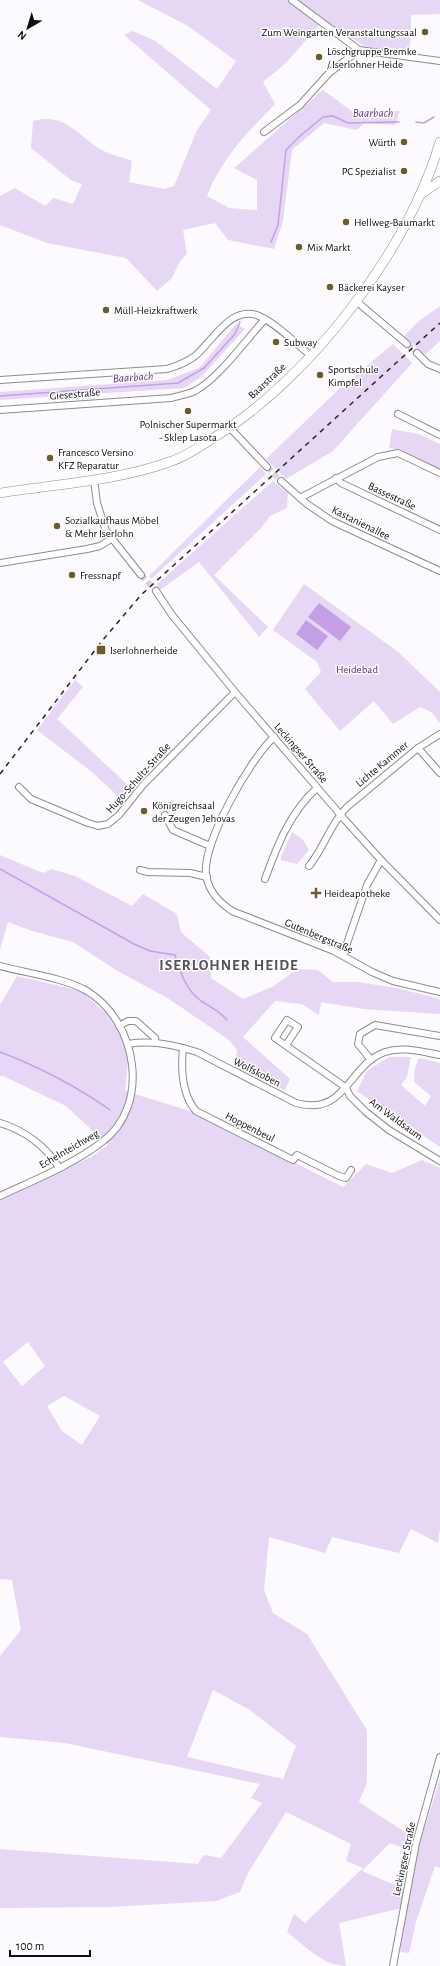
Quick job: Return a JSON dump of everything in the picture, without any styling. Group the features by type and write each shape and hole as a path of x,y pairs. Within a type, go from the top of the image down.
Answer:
{"main road":[{"name":"Baarstraße","path":"0,493 94,480 131,473 174,460 230,428 269,396 310,355 356,301 383,262 436,169 440,142"},
{"path":"421,194 440,181"}],"street":[{"path":"292,0 359,50 440,61"},
{"path":"264,132 300,105 334,69 359,50"},
{"path":"356,301 407,344"},
{"name":"Giesestraße","path":"0,380 168,369 178,366 196,355 235,316 249,313 265,319 310,355"},
{"name":"Giesestraße","path":"0,410 171,398 190,393 203,386 215,375 265,319"},
{"path":"417,353 428,364 440,369"},
{"path":"398,414 440,434"},
{"path":"230,428 267,466"},
{"path":"300,498 378,457 391,454 398,453 440,473"},
{"name":"Bassestraße","path":"336,478 340,483 440,530"},
{"path":"94,480 102,523 111,539 141,576"},
{"name":"Kastanienallee","path":"281,482 332,521 440,571"},
{"path":"0,563 87,549 100,546 111,539"},
{"name":"Leckingser Straße","path":"156,591 172,615 317,788 381,860 440,920"},
{"name":"Hugo-Schultz-Straße","path":"19,787 31,799 88,823 98,826 108,824 120,816 143,784 235,692"},
{"name":"Lichte Kammer","path":"340,814 418,748 440,734"},
{"name":"Gutenbergstraße","path":"274,737 241,783 224,813 210,846 206,868 213,893 224,906 238,913 343,955 393,982 440,992"},
{"path":"418,748 440,773"},
{"path":"264,879 293,816 304,800 317,788"},
{"path":"309,866 316,858 340,814"},
{"path":"165,815 173,830 210,846"},
{"path":"343,955 366,885 381,860"},
{"path":"140,870 148,872 190,873 207,876"},
{"name":"Echelnteichweg","path":"0,966 81,988 100,1001 119,1026 128,1044 132,1071 132,1098 128,1111 122,1122 103,1142 58,1167 0,1196"},
{"path":"119,1026 132,1020 136,1021 152,1034 156,1043"},
{"path":"371,1060 358,1044 360,1034 375,1025 440,1036"},
{"name":"Wolfskoben","path":"128,1044 156,1043 197,1052 302,1105 320,1105 331,1101 346,1088 371,1060 385,1052 408,1049 440,1055"},
{"path":"286,1045 346,1088"},
{"name":"Hoppenbeul","path":"182,1048 182,1063 187,1095 189,1101 196,1110 293,1160 297,1155 346,1178 351,1170"},
{"name":"Am Waldsaum","path":"346,1088 350,1096 384,1125 410,1144 440,1161"},
{"path":"0,1123 14,1128 34,1140 47,1152 58,1167"},
{"name":"Leckingser Straße","path":"393,1966 416,1843 440,1758"}],"green space":[{"path":"138,0 440,0 440,14 411,15 410,55 364,46 328,23 319,25 286,63 263,82 275,104 236,147 220,170 207,196 229,208 257,210 257,180 234,168 323,90 353,112 400,111 395,125 364,123 357,130 324,123 292,150 283,221 274,249 228,240 215,223 183,230 187,254 180,261 172,278 157,291 126,258 47,243 0,225 0,196 15,188 45,206 53,198 73,204 82,184 72,181 31,148 33,121 44,119 62,122 70,126 100,149 132,161 129,182 164,189 174,186 197,130 211,110 124,35 132,31 154,40 217,89 236,61 188,26"},
{"path":"440,306 440,341 425,355 404,336 419,321"},
{"path":"236,324 245,329 201,377 184,388 0,400 0,392 167,380 199,368"},
{"path":"393,344 412,363 333,451 286,479 266,459 338,390"},
{"path":"392,429 419,434 440,444 440,469 401,450 389,448"},
{"path":"260,467 266,474 151,579 149,576"},
{"path":"273,481 288,493 287,508 270,516 262,527 214,575 268,627 259,637 199,562 160,590 156,585"},
{"name":"Heidebad","path":"304,584 397,651 440,692 440,723 431,712 420,707 393,724 374,701 340,731 305,689 321,672 317,662 273,630"},
{"path":"75,680 83,687 57,719 131,788 122,800 92,772 37,730"},
{"path":"292,832 303,840 309,850 297,864 281,860"},
{"path":"0,855 43,873 52,869 75,876 132,906 143,894 177,914 181,932 210,957 211,978 243,999 274,986 297,969 318,970 333,982 358,982 397,988 440,999 440,1014 363,1009 321,1002 319,1015 302,1004 275,1001 243,1037 290,1079 285,1090 234,1068 237,1050 229,1040 169,999 116,970 73,942 32,931 8,922 0,949"},
{"path":"17,976 81,991 109,1016 129,1052 125,1091 193,1112 343,1187 366,1164 392,1173 422,1160 440,1168 440,1529 438,1543 411,1529 399,1553 332,1537 325,1553 269,1537 264,1590 273,1613 307,1634 367,1730 367,1782 359,1802 414,1838 411,1851 390,1843 362,1871 404,1889 402,1908 339,1923 346,1966 329,1963 322,1959 287,1932 294,1914 305,1923 363,1868 346,1861 351,1844 286,1812 248,1873 240,1892 216,1901 109,1907 0,1908 0,1849 198,1864 204,1855 221,1858 262,1803 251,1798 260,1784 65,1743 0,1737 0,1656 21,1630 12,1580 0,1579 0,1200 91,1157 108,1145 66,1106 3,1076 0,1076 0,1005","holes":["28,1342 45,1366 22,1386 3,1362","64,1396 100,1416 82,1445 62,1431 47,1406","213,1690 250,1710 296,1746 283,1779 187,1757"]},
{"path":"389,1057 411,1057 407,1077 401,1085 425,1106 431,1096 414,1082 415,1068 419,1058 440,1063 440,1147 357,1091 367,1071"},
{"path":"440,1779 440,1868 435,1866 416,1922 409,1953 400,1952 414,1854 418,1849"}],"shaded area":[{"path":"319,603 351,627 340,641 308,617"},
{"path":"306,620 328,636 317,650 296,634"}],"waterway":[{"name":"Baarbach","path":"271,242 278,225 286,150 300,136 323,117 333,116 348,123 399,122"},
{"name":"Baarbach","path":"416,122 424,123 434,117"},
{"name":"Baarbach","path":"0,396 178,383 204,368 235,334 240,322"},
{"path":"0,869 134,944 150,951 175,955 181,974 191,992 201,1001 218,1011 227,1020"},
{"path":"0,1052 57,1078 110,1110"}],"tunnel":[{"path":"407,344 417,353"},
{"path":"267,467 281,481"},
{"path":"141,575 156,591"}],"railway":[{"path":"0,774 102,641 141,595 440,323"}],"place":[{"name":"Zum Weingarten Veranstaltungssaal","path":"425,32"},
{"name":"Löschgruppe Bremke / Iserlohner Heide","path":"319,57"},
{"name":"Würth","path":"404,142"},
{"name":"PC Spezialist","path":"404,171"},
{"name":"Hellweg-Baumarkt","path":"346,222"},
{"name":"Mix Markt","path":"299,247"},
{"name":"Bäckerei Kayser","path":"330,287"},
{"name":"Müll-Heizkraftwerk","path":"106,310"},
{"name":"Subway","path":"276,342"},
{"name":"Sportschule Kimpfel","path":"320,375"},
{"name":"Polnischer Supermarkt - Sklep Lasota","path":"188,411"},
{"name":"Francesco Versino KFZ Reparatur","path":"50,458"},
{"name":"Sozialkaufhaus Möbel & Mehr Iserlohn","path":"57,526"},
{"name":"Fressnapf","path":"72,575"},
{"name":"Iserlohnerheide","path":"101,650"},
{"name":"Königreichsaal der Zeugen Jehovas","path":"144,811"},
{"name":"Heideapotheke","path":"316,893"}],"district":[{"name":"ISERLOHNER HEIDE","path":"229,965"}]}
